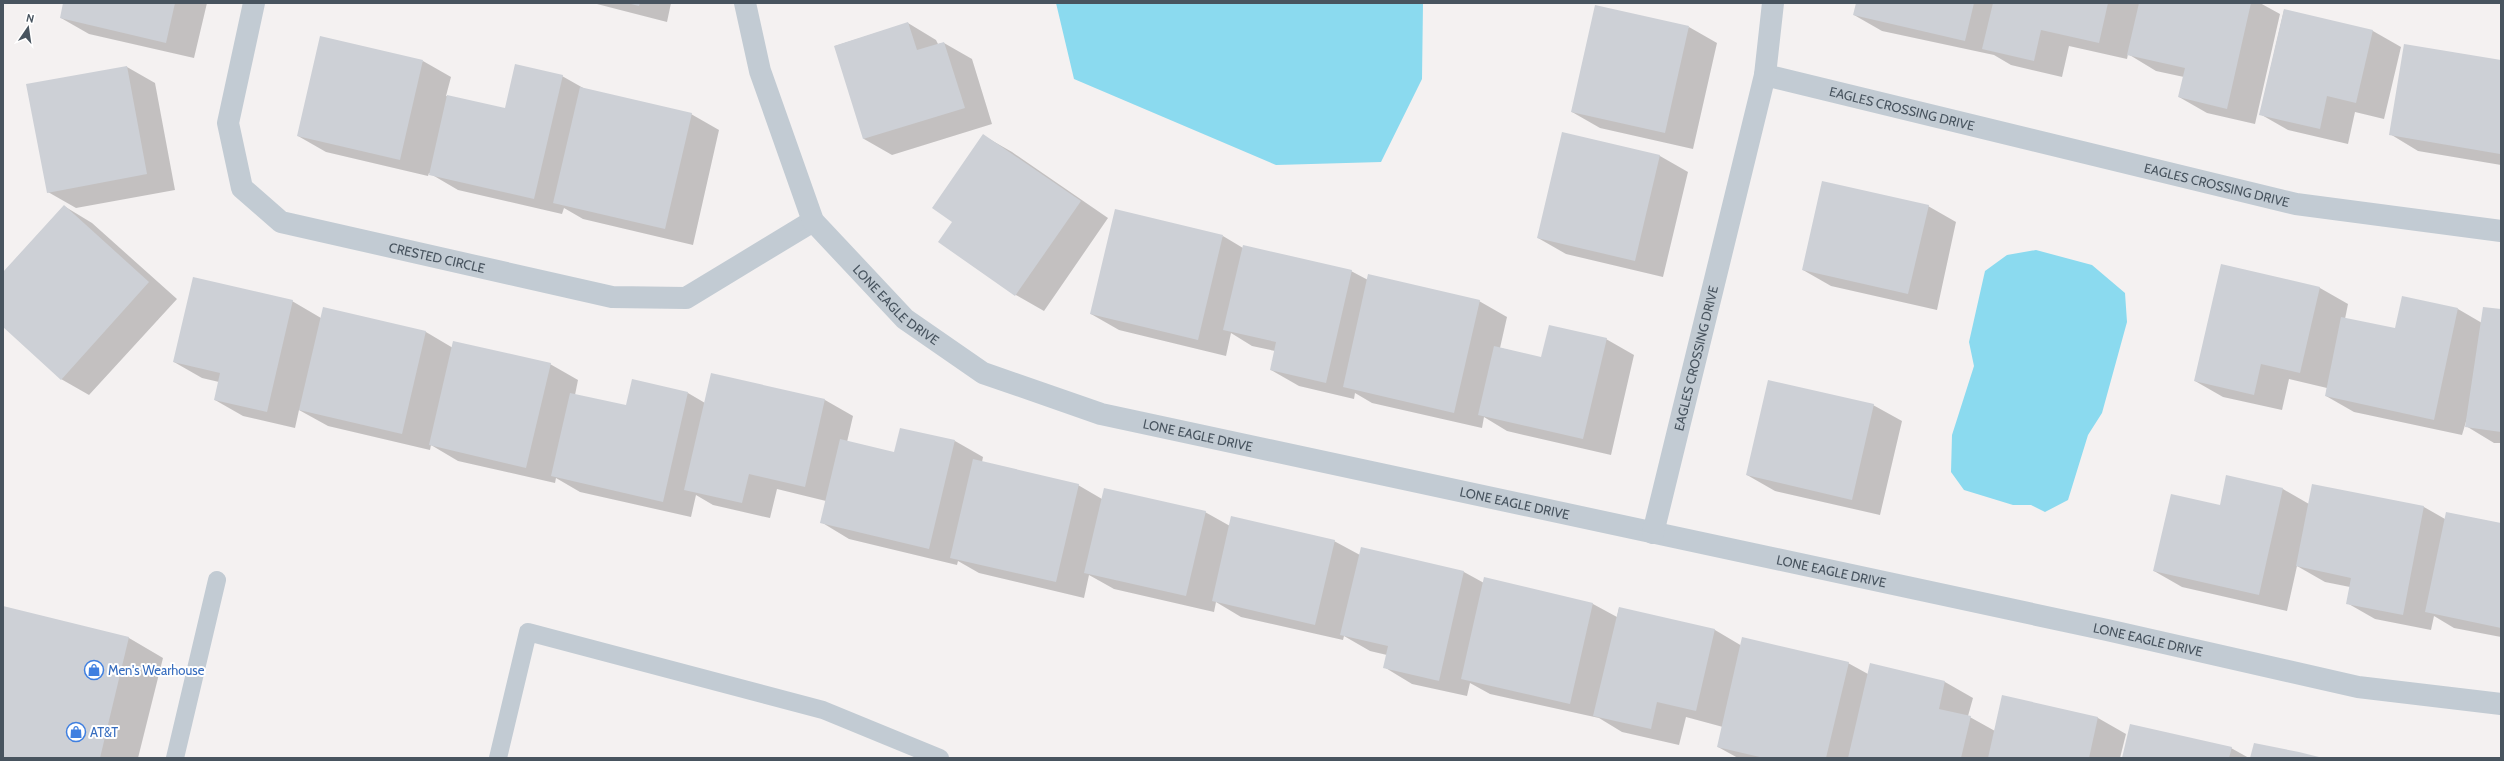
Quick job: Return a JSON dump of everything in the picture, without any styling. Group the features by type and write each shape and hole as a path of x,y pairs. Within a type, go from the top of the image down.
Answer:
{"street":[{"name":"CRESTED CIRCLE","path":"254,3 228,123 242,188 281,222 612,297 686,298 813,221"},
{"name":"LONE EAGLE DRIVE","path":"745,3 760,71 813,221 905,319 983,373 1101,414 2107,630 2358,687 2501,704"},
{"path":"1765,75 1773,3"},
{"name":"EAGLES CROSSING DRIVE","path":"1653,533 1765,75 2296,204 2501,232"}],"lane":[{"path":"175,758 217,580"},
{"path":"498,758 528,632 823,710 940,758"}],"water":[{"path":"1056,3 1423,3 1422,79 1381,162 1276,165 1074,79"},
{"path":"2036,250 2092,265 2125,293 2127,322 2102,413 2088,435 2068,500 2045,512 2031,505 2013,505 1964,490 1951,472 1952,435 1974,366 1969,342 1985,271 2007,255"}],"building":[{"path":"63,3 175,3 166,43 60,18"},
{"path":"627,3 640,3 639,6"},
{"path":"1856,3 1974,3 1965,41 1853,15"},
{"path":"1993,3 2108,3 2099,43 2041,30 2034,61 1982,49"},
{"path":"2139,3 2251,3 2227,109 2178,97 2185,68 2127,55"},
{"path":"1595,5 1689,26 1665,133 1571,112"},
{"path":"2284,9 2373,30 2356,103 2327,96 2320,129 2259,115"},
{"path":"908,22 917,50 944,42 965,108 863,139 834,46"},
{"path":"320,36 423,60 400,160 297,136"},
{"path":"2404,44 2501,60 2500,154 2389,135"},
{"path":"515,64 563,75 534,199 429,175 447,95 505,108"},
{"path":"127,66 147,174 47,193 26,84"},
{"path":"580,87 692,113 665,229 553,203"},
{"path":"1562,132 1660,155 1635,261 1537,238"},
{"path":"983,134 1081,201 1015,296 938,242 952,222 932,208"},
{"path":"1822,181 1929,205 1908,294 1802,270"},
{"path":"64,205 149,282 61,380 3,327 3,272"},
{"path":"1115,209 1223,235 1198,340 1090,314"},
{"path":"1243,245 1352,270 1326,383 1270,370 1276,342 1223,330"},
{"path":"2221,264 2320,287 2300,373 2261,364 2254,395 2194,381"},
{"path":"1368,274 1480,300 1454,413 1343,387"},
{"path":"193,277 293,300 267,412 214,400 220,373 173,362"},
{"path":"2402,296 2458,308 2434,420 2325,396 2341,317 2395,328"},
{"path":"323,307 426,331 402,434 299,410"},
{"path":"2483,307 2501,309 2501,432 2465,427"},
{"path":"1549,325 1607,338 1583,439 1478,415 1494,346 1541,357"},
{"path":"453,341 551,363 526,468 429,445"},
{"path":"711,373 825,399 805,487 749,474 742,503 684,490"},
{"path":"632,379 688,392 663,502 551,476 570,393 626,405"},
{"path":"1768,380 1874,404 1852,500 1746,475"},
{"path":"900,428 955,440 929,549 820,523 840,439 894,452"},
{"path":"973,459 1079,484 1056,582 950,558"},
{"path":"2226,475 2283,488 2259,595 2153,571 2171,494 2220,505"},
{"path":"2312,484 2424,506 2403,615 2346,604 2351,578 2296,566"},
{"path":"1104,488 1206,511 1186,596 1084,573"},
{"path":"2446,512 2501,523 2501,628 2425,612"},
{"path":"1231,516 1335,540 1315,625 1212,601"},
{"path":"1361,547 1464,571 1439,681 1383,668 1388,646 1340,635"},
{"path":"1484,577 1593,603 1570,704 1461,679"},
{"path":"3,606 129,637 100,758 3,758"},
{"path":"1619,607 1715,629 1696,711 1657,702 1651,729 1593,716"},
{"path":"1742,637 1849,662 1826,758 1764,758 1717,747"},
{"path":"1870,663 1945,681 1939,709 1971,716 1961,758 1848,758"},
{"path":"2002,695 2098,717 2089,758 1988,758"},
{"path":"2130,724 2232,747 2229,758 2122,758"},
{"path":"2254,743 2299,752 2323,758 2250,758"}],"place":[{"name":"Men's Wearhouse","path":"94,670"},
{"name":"AT&T","path":"76,732"}]}
